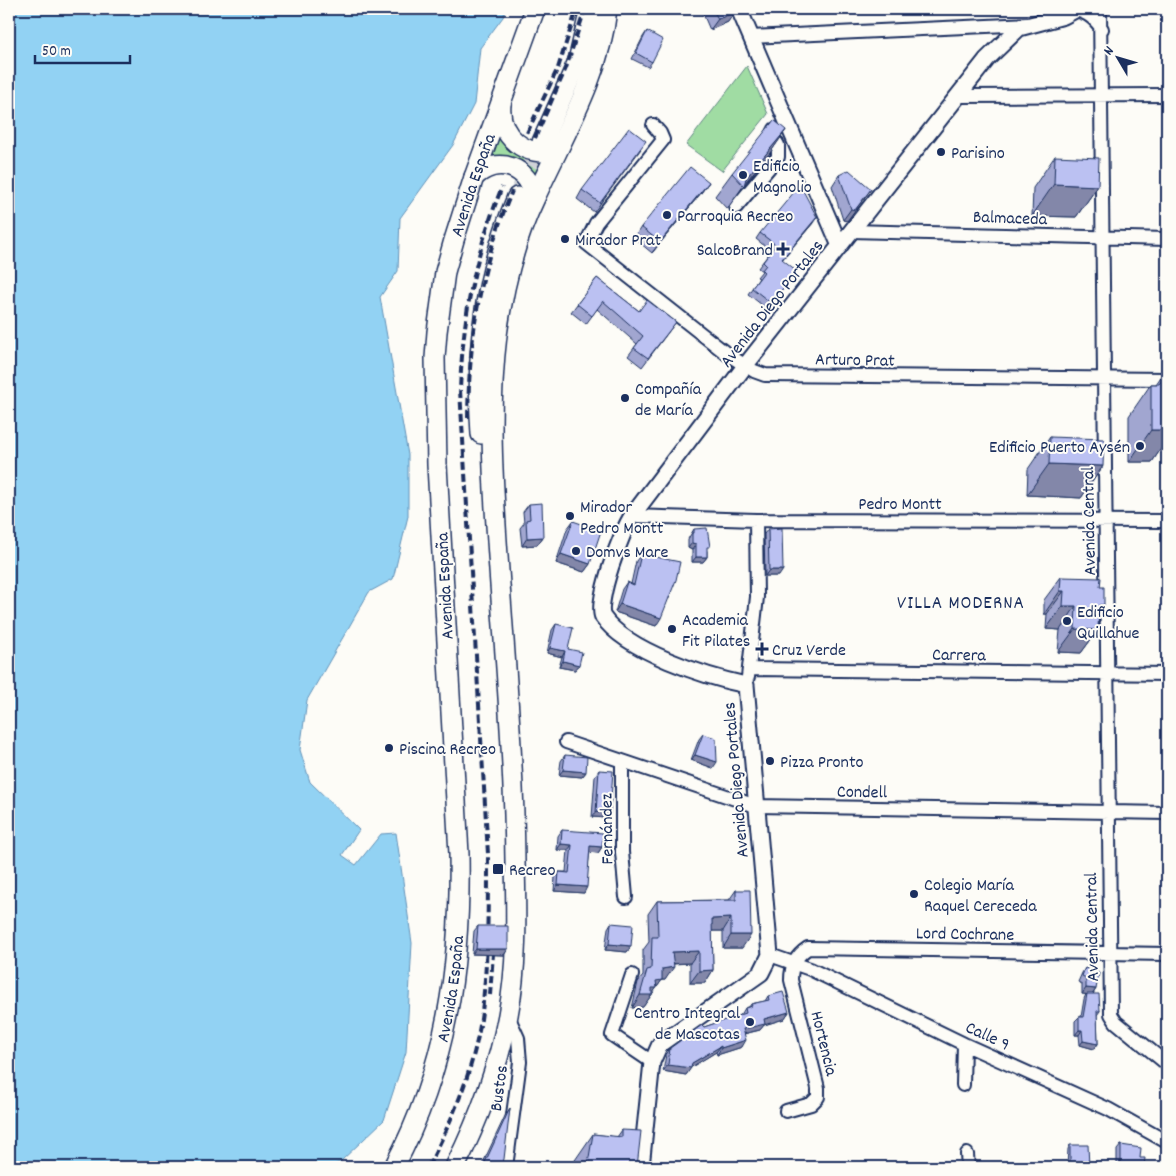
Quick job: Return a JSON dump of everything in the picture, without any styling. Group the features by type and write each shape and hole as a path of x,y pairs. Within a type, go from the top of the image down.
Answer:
{"main road":[{"name":"Avenida España","path":"394,1167 425,1098 445,1032 457,942 459,854 437,464 435,358 445,272 474,177 535,9"},
{"path":"526,198 550,146 578,61 590,9"},
{"path":"501,103 504,128 514,141 534,152 550,146 585,91 600,47 607,9"},
{"path":"455,1167 472,1133 488,1092 508,1015 516,948 515,797 491,449 493,369 497,331 526,198 527,178 510,166 494,165 486,167 474,177"}],"street":[{"path":"739,9 840,246"},
{"path":"1076,9 1085,12 1096,20 1102,29"},
{"name":"Avenida Diego Portales","path":"770,955 746,685 678,665 639,646 614,629 603,616 601,608 620,538 632,516 745,366 957,96 1004,41 1027,24 1046,21 1076,9"},
{"name":"Avenida Central","path":"1100,9 1102,29 1108,953 1110,1014 1116,1022 1167,1064"},
{"path":"751,37 1027,24"},
{"path":"957,96 1167,95"},
{"path":"736,207 778,157 778,145 772,132 787,120"},
{"name":"Arturo Prat","path":"653,125 663,140 596,223 586,243 745,366 764,375 1167,380"},
{"name":"Balmaceda","path":"851,231 1103,239 1167,239"},
{"name":"Pedro Montt","path":"632,516 756,520 1167,521"},
{"path":"746,685 750,669 757,597 756,520"},
{"name":"Carrera","path":"750,669 1167,674"},
{"name":"Condell","path":"566,742 756,806 1167,813"},
{"name":"Fernández","path":"622,761 622,852 626,897"},
{"name":"Lord Cochrane","path":"794,962 808,948 1167,954"},
{"path":"641,1167 652,1062 660,1044 761,973 770,955 794,962"},
{"name":"Calle 9","path":"794,962 964,1044 1108,1109 1167,1142"},
{"name":"Hortencia","path":"786,1111 811,1104 818,1097 818,1088 791,980 794,962"},
{"path":"632,976 612,1035 652,1062"},
{"name":"Bustos","path":"506,1167 520,1062 518,1038 508,1015"},
{"path":"963,1085 964,1044"},
{"path":"967,1154 968,1167"}],"green space":[{"path":"747,66 768,114 722,171 686,145"},
{"path":"498,130 510,149 520,154 543,160 533,180 487,162"}],"water":[{"path":"9,9 506,9 503,17 480,48 474,104 453,145 400,218 398,271 380,297 408,455 408,516 393,579 369,592 307,700 300,750 310,782 359,830 342,855 356,865 381,834 396,833 412,943 406,1052 384,1120 340,1162 329,1167 9,1167"}],"building":[{"path":"713,9 734,9 735,12 718,19"},
{"path":"647,31 663,40 652,62 636,53"},
{"path":"774,120 786,130 746,178 744,186 732,173"},
{"path":"629,128 646,141 600,203 582,190"},
{"path":"1055,156 1099,158 1098,186 1054,184"},
{"name":"Parroquia Recreo","path":"690,167 709,182 660,242 641,227"},
{"path":"849,170 871,189 855,210 851,209 839,175"},
{"path":"800,185 817,217 782,259 797,271 771,303 752,288 764,272 762,270 766,265 763,262 776,245 760,233"},
{"path":"597,278 639,311 647,300 676,322 648,358 634,348 643,336 603,301 592,316 577,304"},
{"path":"1165,371 1167,371 1167,430 1151,430 1151,384 1159,384 1165,377"},
{"path":"1050,437 1104,439 1103,466 1049,464"},
{"path":"542,503 543,537 527,538 526,520 530,519 529,504"},
{"name":"Domvs Mare","path":"573,521 601,531 590,564 561,554"},
{"path":"707,528 710,547 707,547 707,557 696,557 696,544 692,543 692,533 694,533 694,529"},
{"path":"782,528 783,570 769,570 768,529"},
{"path":"641,554 680,562 676,580 661,618 620,604 627,582 634,585"},
{"path":"1061,577 1101,578 1100,587 1104,587 1104,605 1099,605 1098,630 1075,629 1076,606 1063,606 1064,591 1060,591"},
{"path":"556,624 573,628 568,649 582,652 579,665 563,661 565,651 550,648"},
{"path":"703,734 716,738 717,762 695,755"},
{"path":"565,755 587,757 586,772 563,770"},
{"path":"599,770 613,771 610,813 596,812"},
{"path":"562,830 603,833 602,847 590,846 587,887 558,885 559,872 569,873 572,845 561,844"},
{"path":"736,890 750,890 751,935 731,935 731,918 712,919 713,970 699,971 699,951 672,952 674,967 662,969 662,980 656,981 657,988 652,988 652,995 640,995 647,970 651,969 652,937 658,937 657,901 736,900"},
{"path":"611,923 633,925 631,946 609,944"},
{"path":"478,926 508,926 508,949 476,949"},
{"path":"1085,968 1099,973 1096,989 1086,988 1086,978 1082,976"},
{"path":"783,992 789,1012 764,1019 765,1024 743,1029 746,1040 721,1048 721,1046 692,1063 691,1068 668,1065 670,1048 702,1025 704,1027 746,1013 745,1008 752,1006 751,1004 769,1000 768,996"},
{"path":"1087,994 1099,994 1100,1011 1097,1011 1098,1044 1083,1041 1082,1030 1079,1030 1079,1017 1083,1017"},
{"path":"510,1108 504,1159 501,1167 483,1167"},
{"path":"622,1130 641,1131 637,1167 591,1167 591,1163 588,1163 593,1134 622,1137"},
{"path":"1070,1145 1088,1145 1089,1167 1070,1167"},
{"path":"1121,1145 1141,1148 1140,1158 1145,1158 1144,1167 1121,1167"}],"tunnel":[{"path":"520,192 542,142"}],"railway":[{"path":"527,133 558,68 577,9"},
{"path":"535,138 566,68 585,9"},
{"path":"428,1167 456,1108 470,1067 480,1024 485,984 488,854 460,390 467,311 477,262 502,187"},
{"path":"468,418 471,359 478,302 492,247 512,191"},
{"path":"490,995 494,940"}],"place":[{"name":"Parisino","path":"941,152"},
{"name":"Edificio Magnolio","path":"743,175"},
{"name":"Parroquia Recreo","path":"667,215"},
{"name":"Mirador Prat","path":"565,239"},
{"name":"SalcoBrand","path":"783,249"},
{"name":"Compañía de María","path":"625,398"},
{"name":"Edificio Puerto Aysén","path":"1140,446"},
{"name":"Mirador Pedro Montt","path":"570,516"},
{"name":"Domvs Mare","path":"576,551"},
{"name":"Edificio Quillahue","path":"1067,621"},
{"name":"Academia Fit Pilates","path":"672,629"},
{"name":"Cruz Verde","path":"762,649"},
{"name":"Piscina Recreo","path":"389,748"},
{"name":"Pizza Pronto","path":"770,761"},
{"name":"Recreo","path":"498,869"},
{"name":"Colegio María Raquel Cereceda","path":"914,894"},
{"name":"Centro Integral de Mascotas","path":"750,1022"}],"district":[{"name":"VILLA MODERNA","path":"961,601"}]}
